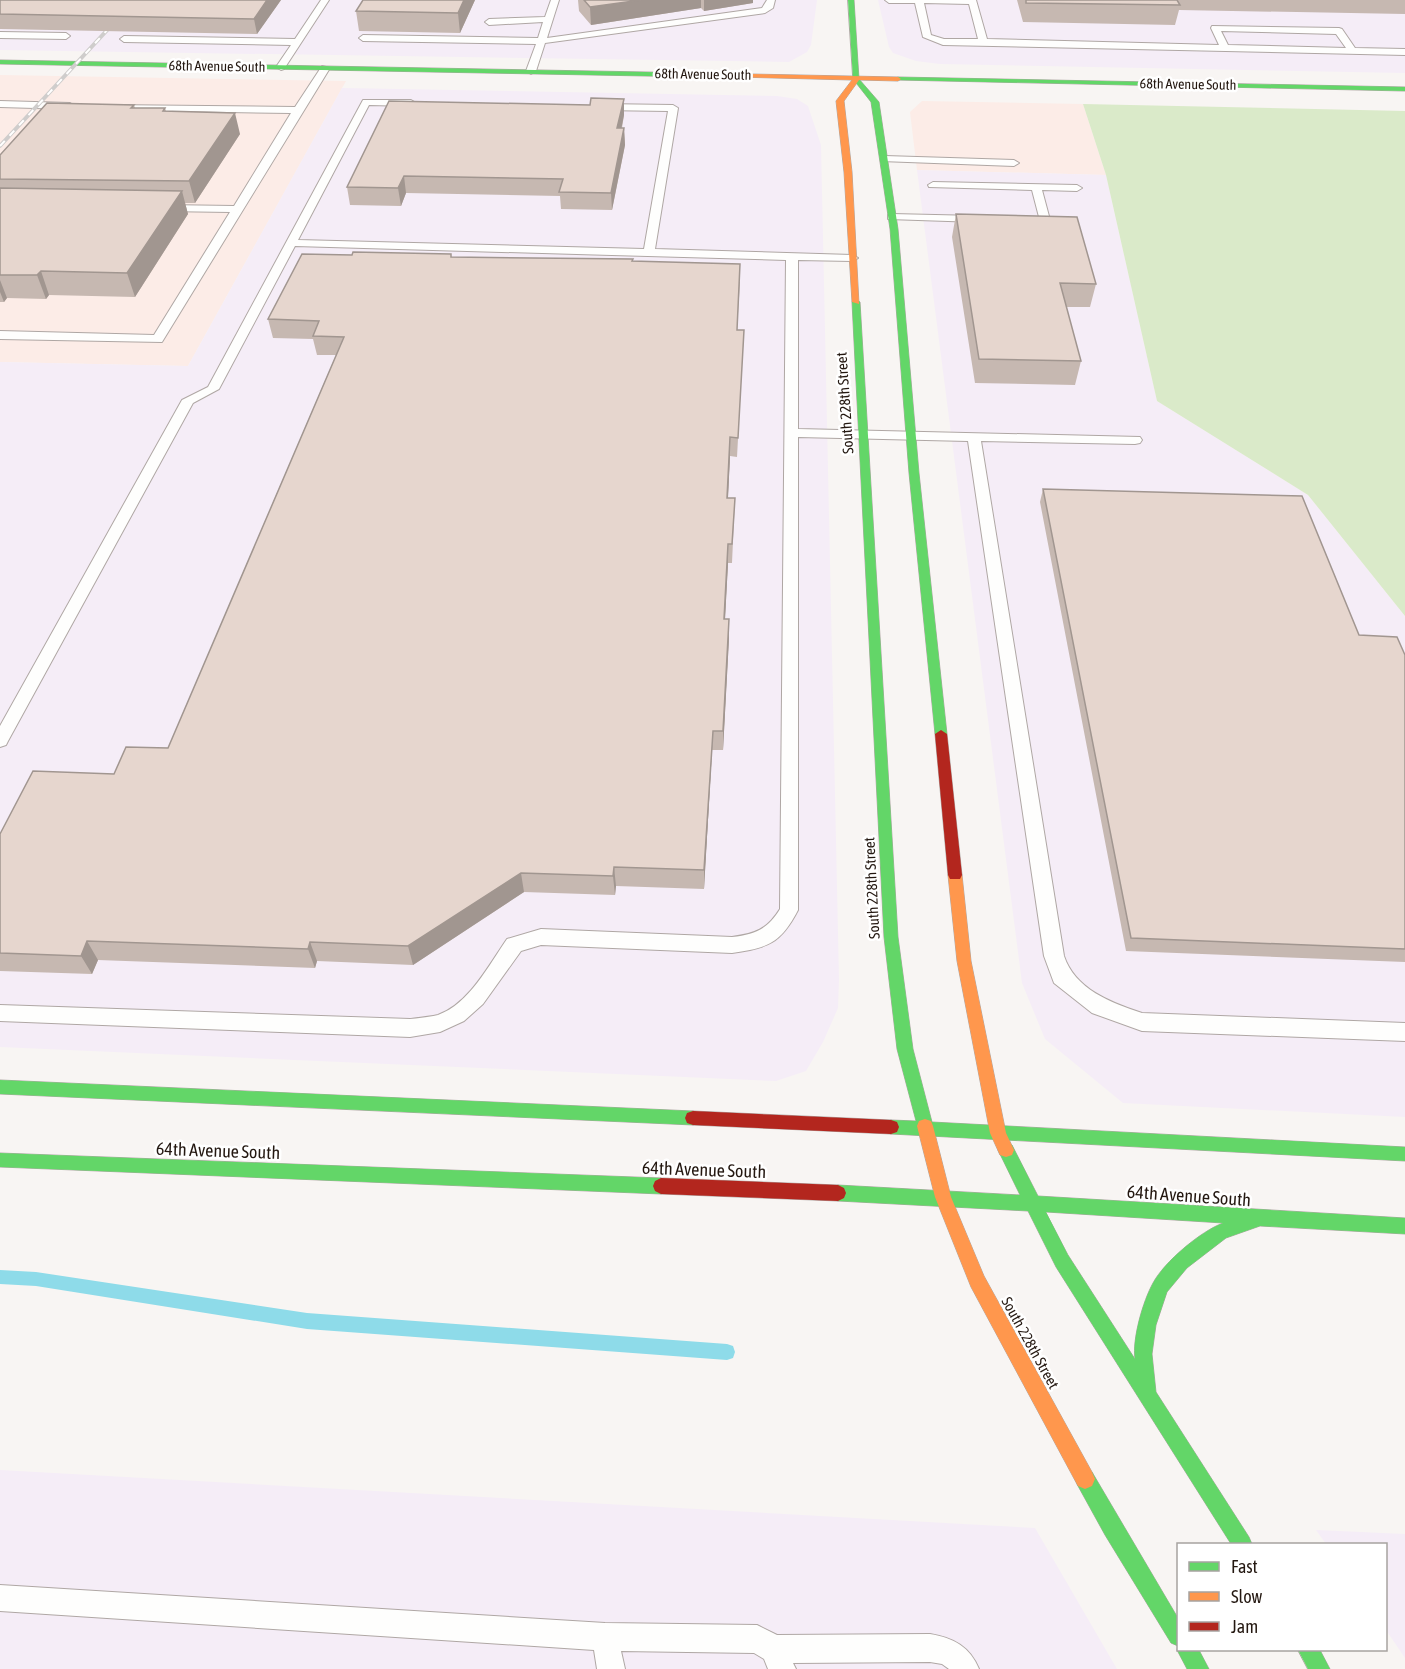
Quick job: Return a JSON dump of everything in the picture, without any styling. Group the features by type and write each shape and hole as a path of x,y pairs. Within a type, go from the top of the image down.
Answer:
{"main road":[{"path":"851,0 856,78 875,102 885,159 964,962 998,1133 1062,1260 1241,1543"},
{"name":"68th Avenue South","path":"0,62 1405,88"},
{"name":"South 228th Street","path":"856,78 840,101 848,172 891,937 905,1049 943,1197 977,1281 1112,1528 1177,1633"},
{"path":"0,1087 924,1129 1405,1154"},
{"name":"64th Avenue South","path":"0,1160 943,1197 1262,1219 1405,1226"},
{"path":"1149,1398 1143,1354 1147,1325 1160,1287 1181,1262 1221,1232 1262,1219"},
{"path":"1188,1651 1199,1669"},
{"path":"1309,1651 1320,1669"}],"lane":[{"path":"281,67 325,0"},
{"path":"531,71 555,0"},
{"path":"363,38 541,41 765,10 770,6 771,0"},
{"path":"888,0 972,1 983,42"},
{"path":"919,1 927,37 943,42 1405,52"},
{"path":"489,22 549,18"},
{"path":"1225,48 1215,28 1339,31 1352,51"},
{"path":"0,35 66,36"},
{"path":"124,39 297,42"},
{"path":"0,335 158,339 325,68"},
{"path":"0,741 188,400 213,389 366,102 425,104"},
{"path":"0,104 86,106"},
{"path":"98,106 298,110"},
{"path":"590,107 673,108 649,253"},
{"path":"885,159 1014,163"},
{"path":"933,185 969,202 993,219"},
{"path":"892,217 1036,187 1077,188"},
{"path":"1014,220 1045,220 1036,187"},
{"path":"154,208 238,209"},
{"path":"291,243 852,258"},
{"path":"0,1013 410,1028 440,1023 457,1015 476,998 514,945 541,937 732,945 758,942 778,931 789,910 792,256"},
{"path":"792,433 1135,440"},
{"path":"974,437 1052,944 1061,977 1099,1007 1142,1022 1405,1032"},
{"path":"0,1598 605,1637 757,1638 778,1659 930,1648 948,1651 962,1662 965,1669"},
{"path":"605,1637 611,1669"}],"shaded area":[{"path":"0,0 817,0 811,45 807,52 789,62 0,50"},
{"path":"878,0 1405,0 1405,73 940,64 916,61 893,53 889,47"},
{"path":"0,75 346,81 188,366 0,362"},
{"path":"342,88 777,96 797,99 808,106 821,145 839,980 838,1008 823,1042 806,1071 776,1081 0,1047 0,362 188,366"},
{"path":"922,101 1083,104 1106,175 917,170 910,112"},
{"path":"917,170 1106,175 1157,401 1308,495 1405,616 1405,1117 1123,1103 1045,1039 1022,983"},
{"path":"0,1470 1035,1528 1117,1669 0,1669"},
{"path":"1316,1530 1405,1534 1405,1658 1387,1631 1387,1543 1325,1543"}],"green space":[{"path":"1083,104 1405,111 1405,616 1308,495 1157,401 1106,175"}],"building":[{"path":"0,0 267,0 254,19 0,14"},
{"path":"363,0 464,0 458,13 356,11"},
{"path":"584,0 641,0 590,7"},
{"path":"1026,0 1177,0 1180,5 1026,3"},
{"path":"591,98 624,99 617,128 624,128 611,193 559,192 563,179 404,176 398,188 347,187 389,101 590,105"},
{"path":"47,103 134,105 131,108 235,113 189,181 0,179 0,155"},
{"path":"0,188 182,191 127,273 41,271 37,275 0,275"},
{"path":"956,214 1077,217 1096,284 1060,283 1081,361 979,359"},
{"path":"353,252 451,254 451,257 633,259 632,261 740,264 737,330 744,330 738,438 730,437 727,498 735,498 732,544 728,544 724,619 729,619 723,731 713,731 704,870 614,867 613,876 521,873 408,946 310,942 308,949 87,941 81,956 0,953 0,834 33,771 114,774 126,747 168,748 344,337 313,336 319,321 268,319 302,254 352,255"},
{"path":"1043,489 1302,496 1359,635 1397,637 1405,655 1405,949 1131,938"}],"waterway":[{"path":"0,1277 36,1279 307,1321 727,1352"}],"railway":[{"path":"0,146 135,0"}],"traffic: fast":[{"path":"851,0 856,79 875,102 894,229 914,473 941,734"},
{"path":"0,62 700,75"},
{"path":"898,79 1405,89"},
{"path":"856,302 891,937 905,1049 925,1126"},
{"path":"0,1087 693,1118"},
{"path":"891,1127 1405,1154"},
{"path":"1006,1150 1062,1261 1241,1543"},
{"path":"0,1160 661,1186"},
{"path":"838,1193 1405,1226"},
{"path":"1148,1390 1143,1354 1147,1325 1160,1287 1181,1262 1221,1232 1253,1222"},
{"path":"1085,1479 1177,1634"},
{"path":"1188,1651 1199,1669"},
{"path":"1309,1651 1320,1669"}],"traffic: slow":[{"path":"700,75 898,79"},
{"path":"856,79 840,101 848,172 856,302"},
{"path":"955,875 964,961 998,1133 1006,1150"},
{"path":"925,1126 943,1197 977,1281 1085,1479"}],"traffic: jam":[{"path":"941,734 955,875"},
{"path":"693,1118 891,1127"},
{"path":"661,1186 838,1193"}]}
